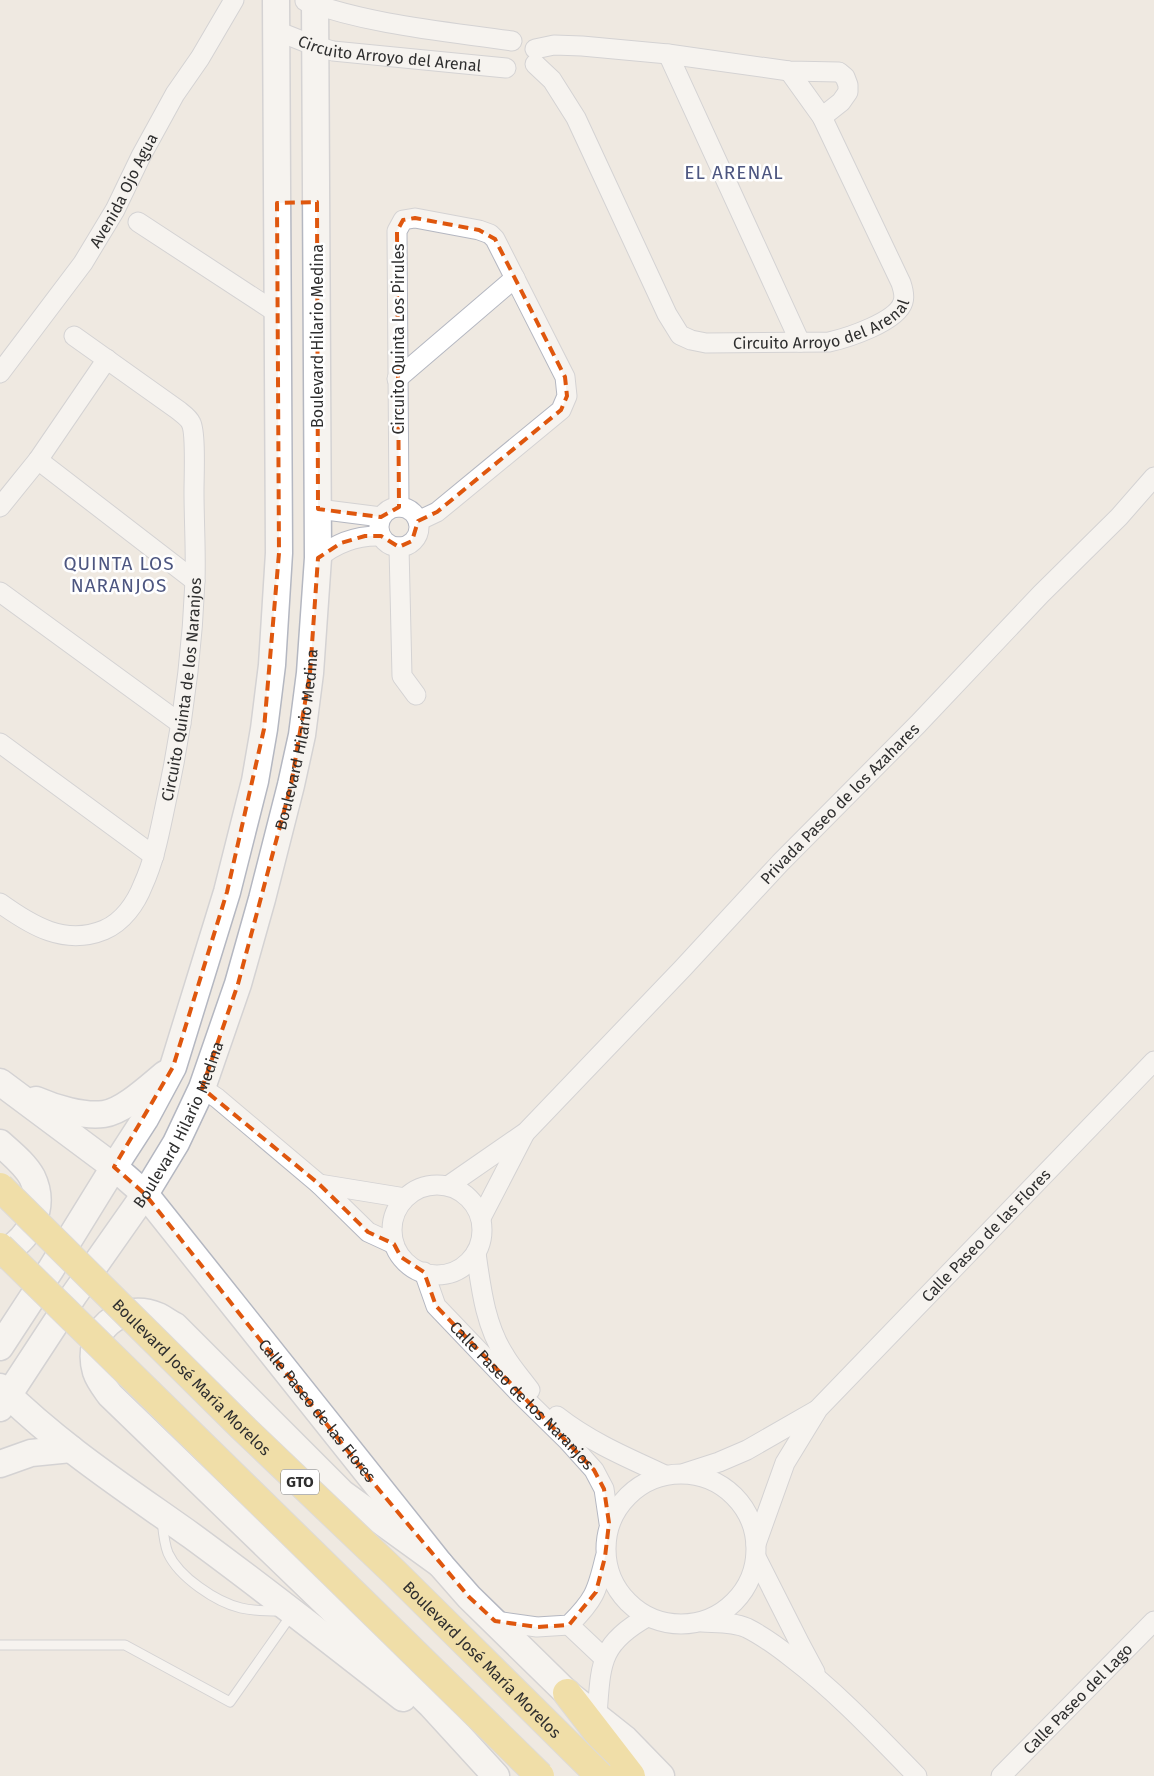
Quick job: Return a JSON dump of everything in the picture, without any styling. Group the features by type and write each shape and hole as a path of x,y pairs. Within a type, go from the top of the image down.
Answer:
{"main road":[{"name":"Boulevard José María Morelos","path":"0,1187 241,1426 395,1573 600,1776"},
{"name":"GTO","path":"0,1247 540,1776"},
{"path":"567,1693 632,1776"}],"street":[{"name":"Avenida Ojo Agua","path":"0,373 83,263 115,210 141,156 175,94 200,58 234,0"},
{"name":"Boulevard Hilario Medina","path":"0,1348 145,1119 173,1067 227,892 255,781 264,730 273,656 279,553 276,0"},
{"name":"Boulevard Hilario Medina","path":"3,1397 145,1194 176,1142 202,1088 238,984 292,785 302,734 310,673 318,558 317,202 315,46 311,2"},
{"name":"Circuito Arroyo del Arenal","path":"311,2 369,20 512,41"},
{"name":"Circuito Arroyo del Arenal","path":"277,31 333,51 506,68"},
{"path":"534,57 529,43 521,40 512,41 502,53 502,61 506,68 512,73 521,74 529,71 534,57 554,44 668,54 789,70 831,70 839,72 846,77 848,85 846,97 822,117"},
{"path":"668,54 800,342"},
{"name":"Circuito Arroyo del Arenal","path":"534,57 552,80 576,118 667,314 680,335 691,340 706,343 829,342 849,338 866,332 900,308 904,301 901,283 822,117 789,70"},
{"path":"277,203 317,202"},
{"name":"Circuito Quinta Los Pirules","path":"399,507 397,231 403,220 415,218 490,234 495,239 565,377 567,396 561,410 437,512 418,521"},
{"path":"138,222 277,313"},
{"path":"397,379 515,278"},
{"name":"Circuito Quinta de los Naranjos","path":"0,904 37,927 62,936 86,935 106,929 122,918 134,904 144,885 154,856 181,724 190,653 195,581 194,449 192,424 178,410 74,336"},
{"path":"0,507 38,460 107,360"},
{"path":"38,460 195,581"},
{"name":"Privada Paseo de los Azahares","path":"448,1186 526,1132 683,968 780,863 918,724 1041,594 1119,516 1154,477"},
{"path":"399,507 407,509 414,514 418,521 416,535 406,545 392,546 381,536 379,524 381,517 386,512 399,507"},
{"path":"318,509 381,517"},
{"path":"318,558 341,543 365,536 381,536"},
{"path":"399,547 402,676 416,695"},
{"path":"0,592 181,724"},
{"path":"264,730 302,734"},
{"path":"0,743 154,856"},
{"name":"Calle Paseo de las Flores","path":"756,1550 785,1463 818,1409 1154,1061"},
{"path":"3,1085 56,1108 74,1112 104,1114 124,1106 173,1067"},
{"name":"Calle Paseo de las Flores","path":"3,1085 114,1167 145,1194 440,1564 567,1693 625,1739 661,1776"},
{"path":"202,1088 217,1098 319,1184 368,1232 394,1244"},
{"name":"Privada Paseo de los Azahares","path":"481,1218 526,1132"},
{"path":"0,1144 16,1157 32,1177 38,1210 31,1226 21,1241 0,1254"},
{"path":"319,1184 405,1198"},
{"path":"433,1185 448,1186 462,1192 474,1204 481,1218 481,1242 476,1252 462,1267 444,1274 424,1272 411,1266 401,1256 394,1244 392,1228 396,1212 405,1198 418,1189 433,1185"},
{"name":"Calle Paseo de los Naranjos","path":"476,1252 486,1311 492,1332 504,1356 532,1392 552,1412 575,1430 599,1444 674,1474"},
{"name":"Calle Paseo de los Naranjos","path":"424,1272 436,1306 594,1470 604,1489 609,1523"},
{"path":"440,1564 342,1493 175,1326 156,1316 135,1312 121,1315 104,1325 96,1338 94,1358 96,1371 101,1383 110,1395 431,1705 495,1776"},
{"path":"3,1397 118,1485 161,1514 293,1612 412,1706 495,1776"},
{"name":"Calle Paseo de las Flores","path":"674,1474 719,1462 747,1450 818,1409"},
{"path":"0,1464 31,1453 71,1449"},
{"path":"495,1622 537,1627 570,1625 587,1606 596,1592 605,1557 609,1523 620,1503 637,1488 657,1477 674,1474 701,1477 718,1484 733,1495 744,1509 752,1526 756,1550 800,1644 820,1679"},
{"path":"701,1622 717,1615 732,1604 744,1590 752,1574 756,1550"},
{"path":"605,1557 612,1581 627,1602 647,1617 674,1624 722,1623 746,1628 768,1641 820,1679 917,1776"},
{"path":"597,1715 600,1673 604,1658 620,1635 647,1617"},
{"name":"Calle Paseo del Lago","path":"1001,1776 1154,1621"},
{"path":"570,1625 604,1658"}],"lane":[{"path":"161,1514 163,1536 168,1553 176,1566 198,1586 219,1599 241,1608 293,1612"},
{"path":"0,1645 125,1645 230,1702 293,1612"}],"highlighted area":[{"path":"317,202 318,509 381,517 399,507 397,231 403,220 415,218 479,230 495,239 565,377 567,396 561,410 437,512 418,521 412,541 399,547 381,536 365,536 341,543 318,558 310,673 291,785 238,984 202,1088 319,1184 368,1232 394,1244 401,1257 424,1272 436,1306 594,1470 604,1489 609,1523 605,1557 596,1592 569,1625 537,1627 495,1621 469,1597 370,1479 145,1194 114,1167 173,1067 227,892 264,729 279,553 277,203"}],"district":[{"name":"EL ARENAL","path":"734,172"},
{"name":"QUINTA LOS NARANJOS","path":"119,574"}]}
